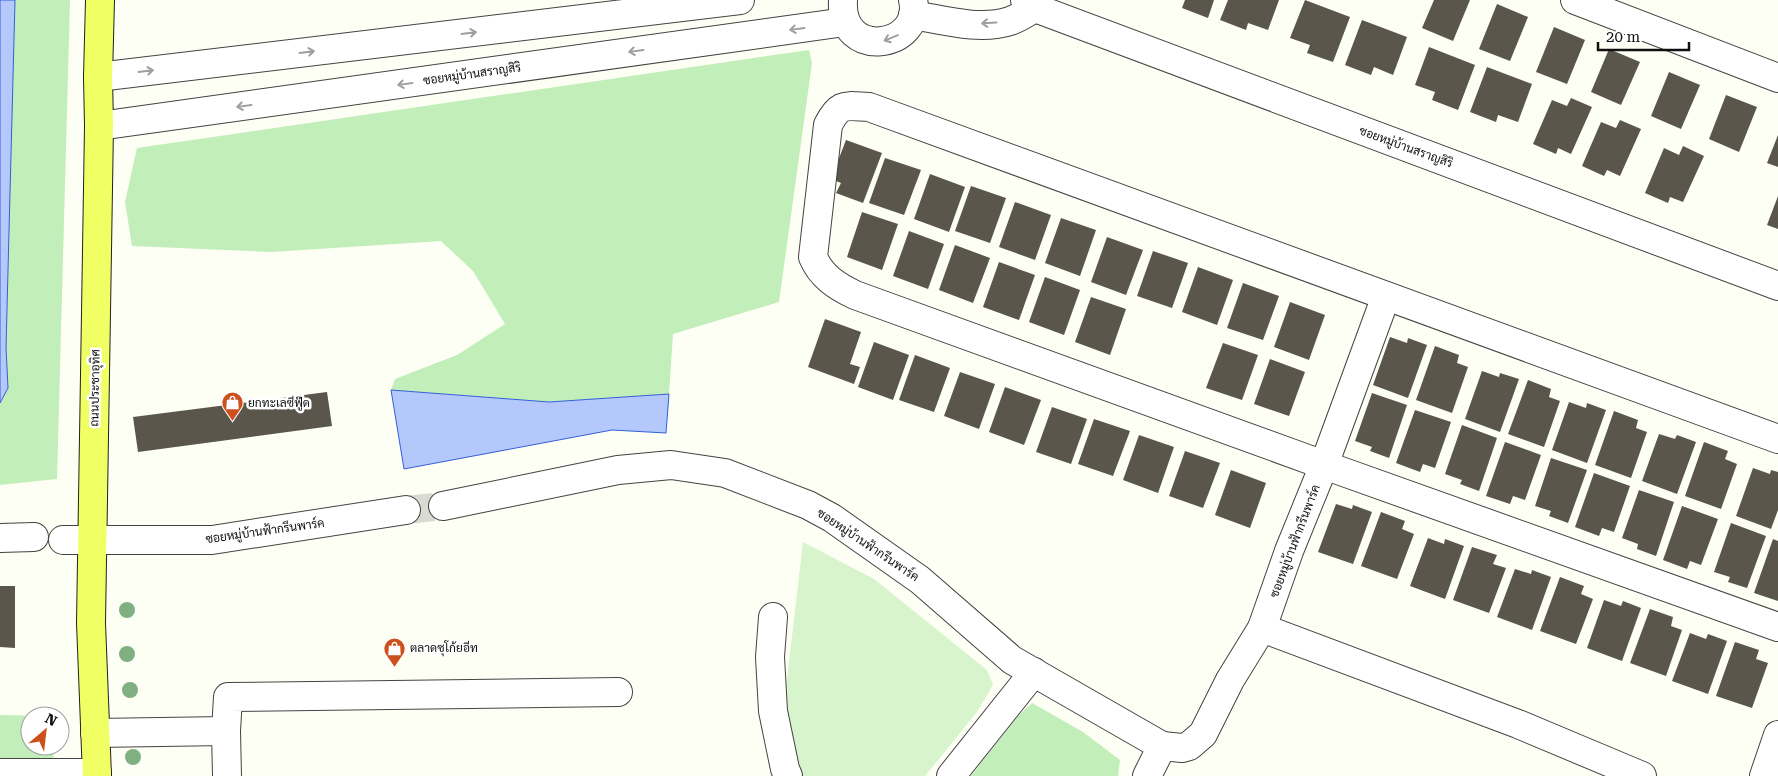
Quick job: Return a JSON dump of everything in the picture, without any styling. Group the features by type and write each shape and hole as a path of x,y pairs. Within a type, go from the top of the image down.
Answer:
{"main road":[{"name":"ถนนประชาอุทิศ","path":"97,775 91,623 100,0"}],"street":[{"path":"98,77 740,0"},
{"path":"1575,0 1778,78"},
{"name":"ซอยหมู่บ้านสราญสิริ","path":"99,126 844,11 859,37 881,42 902,34 909,25 913,7 961,23 989,24 1010,21 1030,4 1778,286"},
{"path":"1778,439 869,107 846,106 835,111 828,125 813,257 818,268 827,278 842,288 1324,465 1778,627"},
{"name":"ซอยหมู่บ้านฟ้ากรีนพาร์ค","path":"443,506 618,470 671,466 725,473 808,505 832,518 920,580 1012,660 1162,746 1182,748 1190,746 1203,734 1230,680 1262,628 1288,551 1324,465 1386,296"},
{"name":"ซอยหมู่บ้านฟ้ากรีนพาร์ค","path":"64,540 212,540 406,510"},
{"path":"0,538 34,537"},
{"path":"773,617 770,657 773,711 788,776"},
{"path":"1262,628 1518,724 1642,776"},
{"path":"951,776 1034,672"},
{"path":"227,776 226,731 228,697 618,692"},
{"path":"95,733 226,731"},
{"path":"1764,776 1778,735"},
{"path":"1147,776 1162,746"},
{"path":"0,773 97,775"}],"green space":[{"path":"0,0 70,0 57,479 0,485"},
{"path":"809,50 812,63 779,302 673,334 669,394 549,402 391,390 395,379 457,355 505,324 473,271 441,241 272,252 132,246 125,202 137,148"},
{"path":"803,542 874,579 987,670 993,685 977,712 925,776 802,776 796,765 782,722"},
{"path":"1032,703 1083,732 1120,760 1118,776 971,776 1018,716"},
{"path":"0,715 20,715 20,756 53,756 53,764 0,764"}],"water":[{"path":"0,0 15,0 6,348 8,388 0,403"},
{"path":"391,390 549,402 669,394 666,433 612,430 404,469"}],"building":[{"path":"1185,0 1214,0 1208,18 1182,8"},
{"path":"1228,0 1279,0 1268,30 1248,23 1246,30 1220,20"},
{"path":"1305,0 1350,17 1333,62 1307,53 1310,45 1290,38"},
{"path":"1434,0 1470,0 1453,41 1422,28"},
{"path":"1497,4 1528,17 1510,61 1479,49"},
{"path":"1362,20 1407,37 1393,75 1374,67 1371,75 1345,65"},
{"path":"1554,27 1585,40 1567,84 1536,72"},
{"path":"1429,47 1475,65 1458,110 1432,100 1435,92 1415,85"},
{"path":"1609,49 1640,62 1621,105 1591,92"},
{"path":"1487,67 1532,84 1518,122 1498,115 1496,122 1470,112"},
{"path":"1669,72 1700,85 1681,129 1651,116"},
{"path":"1726,95 1757,107 1739,152 1709,139"},
{"path":"1571,98 1592,107 1571,154 1558,148 1556,154 1533,144 1552,100 1567,106"},
{"path":"1620,120 1641,129 1620,176 1607,170 1604,176 1582,166 1601,122 1616,128"},
{"path":"1778,135 1778,167 1767,163"},
{"path":"846,140 882,153 863,203 836,193 841,183 831,179"},
{"path":"1683,146 1704,156 1683,202 1670,197 1668,203 1645,193 1664,148 1679,155"},
{"path":"885,158 921,170 904,215 869,203"},
{"path":"930,174 965,187 949,232 914,219"},
{"path":"971,186 1006,198 990,243 955,231"},
{"path":"1778,196 1778,229 1767,225"},
{"path":"1015,202 1051,215 1035,260 999,247"},
{"path":"862,212 898,224 882,270 847,257"},
{"path":"1061,218 1096,230 1080,276 1045,263"},
{"path":"909,231 944,244 928,289 893,276"},
{"path":"1107,237 1143,250 1126,295 1091,282"},
{"path":"955,245 990,258 973,303 939,290"},
{"path":"1153,251 1188,263 1172,308 1137,296"},
{"path":"999,262 1035,275 1019,320 983,307"},
{"path":"1198,267 1233,280 1217,325 1182,312"},
{"path":"1045,277 1080,290 1064,335 1029,322"},
{"path":"1243,283 1279,296 1263,340 1227,328"},
{"path":"1091,297 1126,309 1110,355 1075,342"},
{"path":"1290,302 1325,315 1309,360 1274,347"},
{"path":"825,319 861,332 850,364 860,367 854,384 808,367"},
{"path":"1390,337 1407,343 1408,338 1427,345 1408,398 1373,385"},
{"path":"874,342 909,355 893,400 858,387"},
{"path":"1223,343 1258,355 1242,400 1206,388"},
{"path":"1435,346 1459,355 1457,363 1468,367 1452,413 1416,400"},
{"path":"915,355 950,368 934,412 899,400"},
{"path":"1270,359 1305,372 1289,416 1254,404"},
{"path":"1482,371 1499,377 1500,373 1519,379 1500,432 1465,419"},
{"path":"960,372 995,384 979,429 944,416"},
{"path":"1528,380 1551,389 1549,397 1560,401 1544,447 1508,434"},
{"path":"1005,387 1041,400 1024,445 989,432"},
{"name":"ยกทะเลซีฟู๊ด","path":"327,392 332,426 138,452 133,417"},
{"path":"1372,393 1407,405 1389,458 1370,451 1372,447 1355,441"},
{"path":"1569,402 1586,408 1587,403 1606,410 1587,463 1552,450"},
{"path":"1052,407 1087,419 1071,464 1036,452"},
{"path":"1415,410 1451,422 1435,468 1423,464 1420,472 1396,463"},
{"path":"1614,411 1638,420 1636,428 1647,432 1631,478 1595,465"},
{"path":"1094,419 1130,431 1113,476 1078,464"},
{"path":"1462,425 1497,438 1479,491 1460,484 1462,480 1445,474"},
{"path":"1659,434 1675,439 1677,435 1696,442 1677,494 1642,481"},
{"path":"1139,435 1174,447 1158,493 1123,480"},
{"path":"1505,442 1541,455 1525,500 1513,496 1510,504 1486,496"},
{"path":"1704,442 1728,451 1725,459 1737,464 1721,509 1685,496"},
{"path":"1185,451 1220,463 1203,508 1169,496"},
{"path":"1551,458 1587,470 1568,523 1549,516 1551,511 1535,506"},
{"path":"1753,468 1770,474 1771,470 1778,472 1778,510 1771,529 1736,516"},
{"path":"1231,470 1266,483 1250,528 1215,515"},
{"path":"1594,473 1630,486 1614,532 1602,528 1599,536 1575,527"},
{"path":"1639,490 1674,502 1656,556 1637,549 1638,544 1622,538"},
{"path":"1336,504 1352,509 1353,505 1372,512 1353,564 1318,552"},
{"path":"1682,506 1718,519 1701,565 1690,561 1687,569 1663,560"},
{"path":"1381,512 1405,521 1402,529 1414,534 1397,579 1361,566"},
{"path":"1731,523 1766,536 1747,588 1728,582 1730,577 1714,572"},
{"path":"1428,538 1444,544 1445,539 1464,546 1445,599 1410,586"},
{"path":"1773,539 1778,541 1778,601 1754,593"},
{"path":"1472,547 1497,555 1493,564 1506,568 1489,613 1453,600"},
{"path":"1515,569 1531,574 1532,570 1551,577 1532,630 1497,617"},
{"path":"1560,577 1584,586 1581,594 1593,599 1576,644 1540,631"},
{"path":"0,586 15,586 15,648 0,647"},
{"path":"1604,600 1621,606 1623,601 1641,608 1622,661 1587,648"},
{"path":"1650,609 1673,617 1671,626 1682,630 1666,676 1630,663"},
{"path":"1690,633 1706,639 1708,634 1727,641 1708,694 1672,681"},
{"path":"1735,642 1759,650 1756,659 1768,663 1752,708 1716,696"}],"tunnel":[{"path":"406,510 443,506"}],"place":[{"name":"ยกทะเลซีฟู๊ด","path":"232,422"},
{"name":"ตลาดซุโก้ยอีท","path":"394,667"}]}
